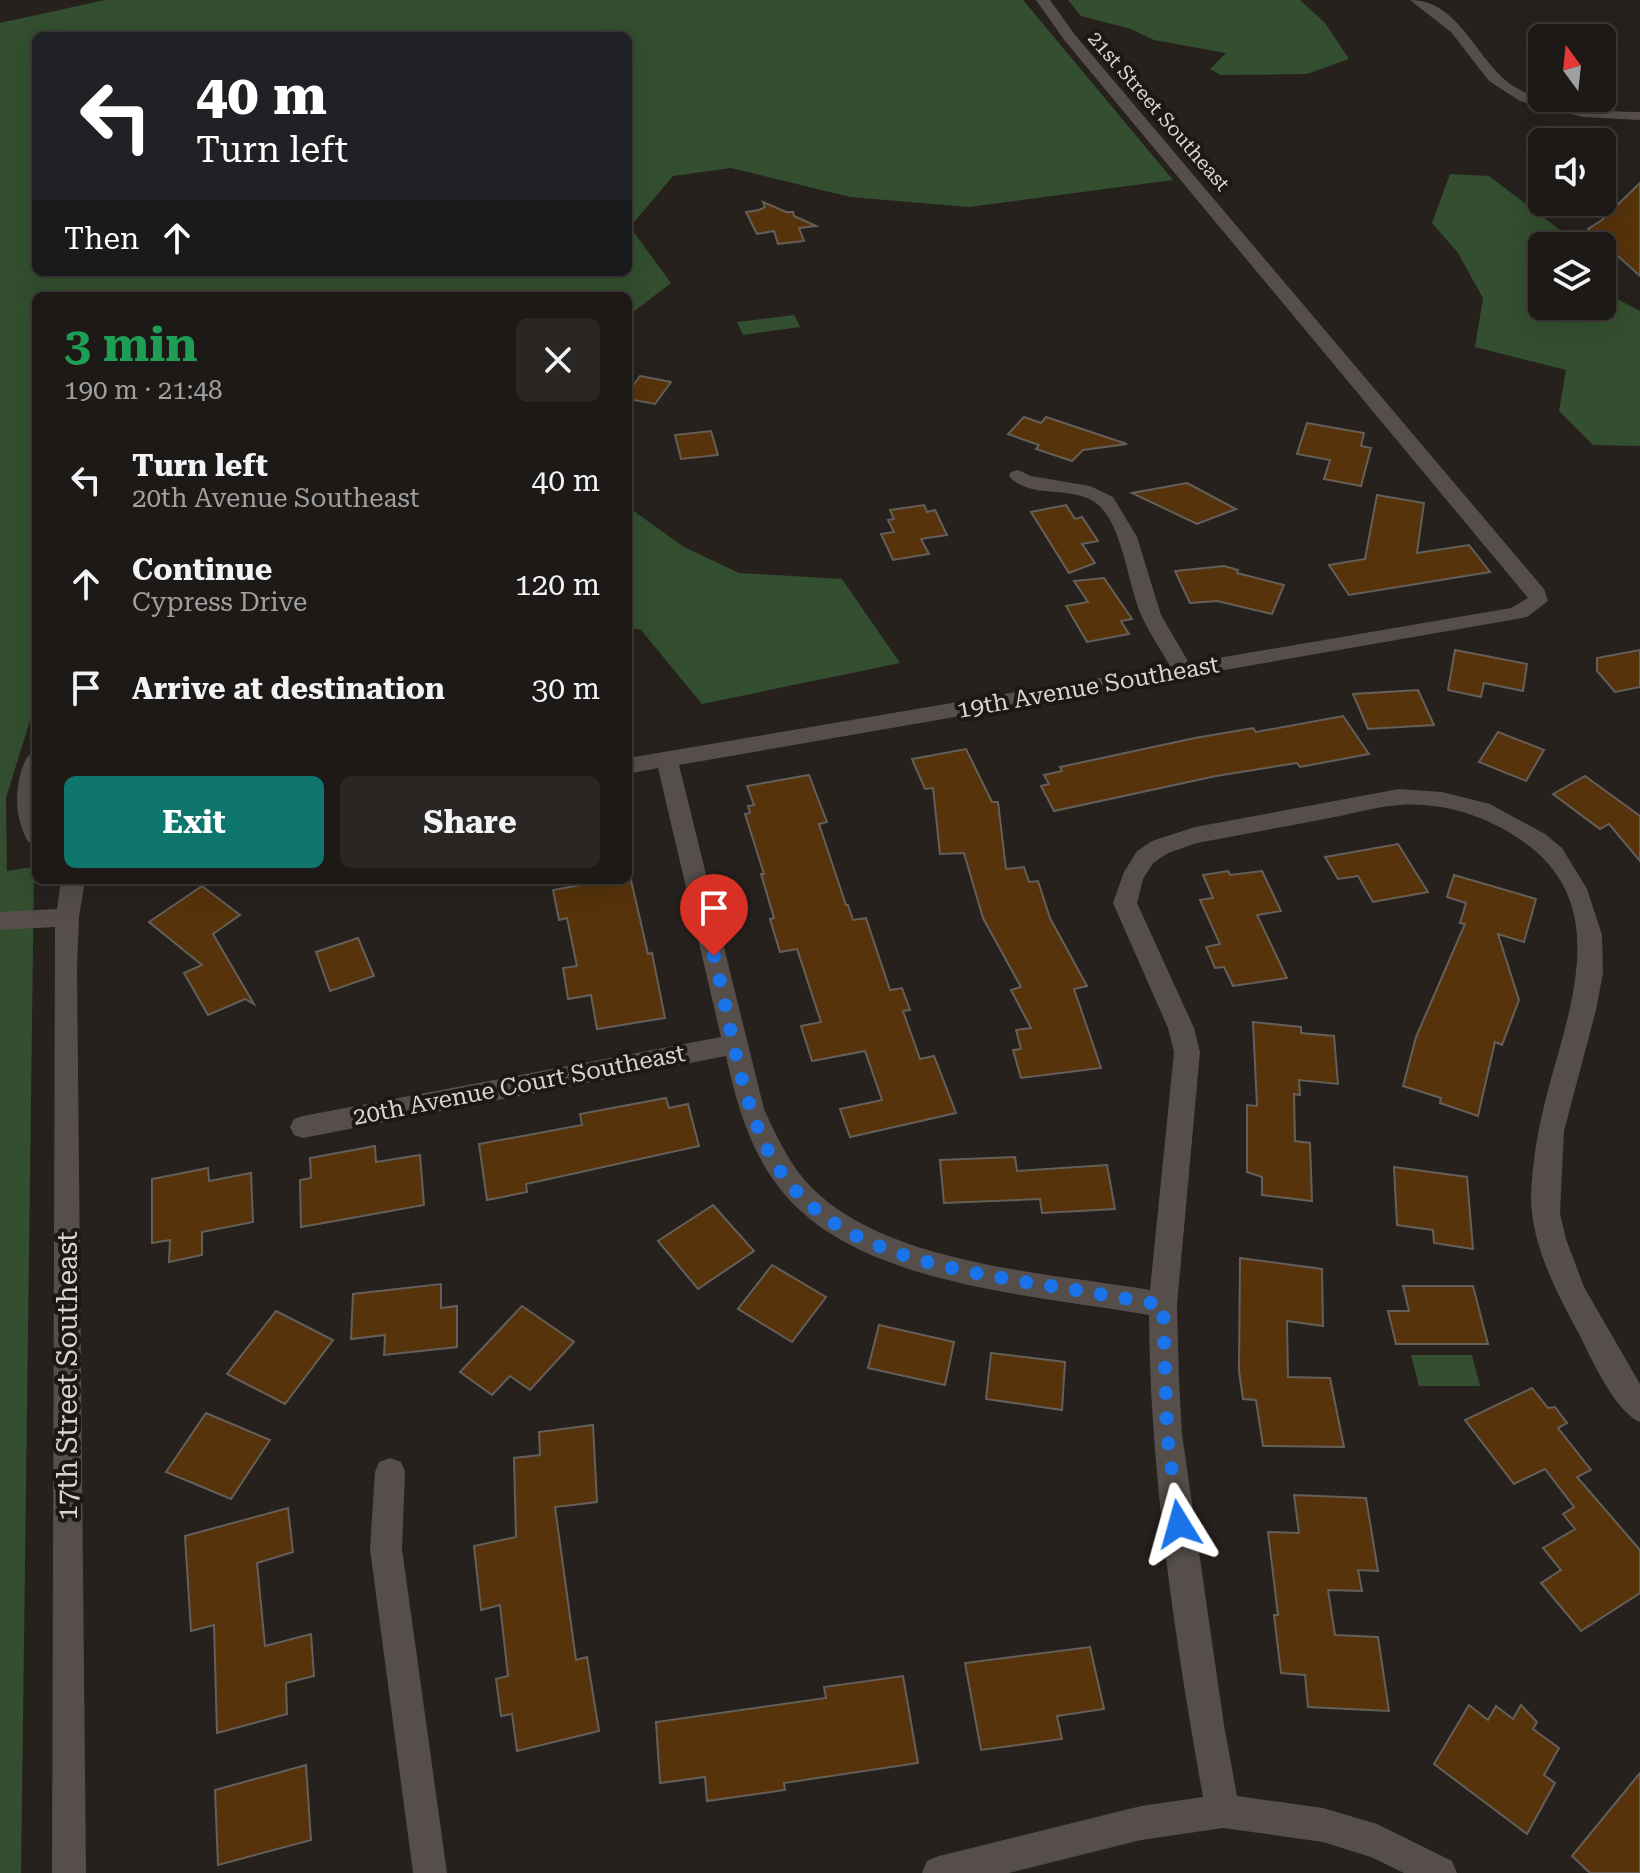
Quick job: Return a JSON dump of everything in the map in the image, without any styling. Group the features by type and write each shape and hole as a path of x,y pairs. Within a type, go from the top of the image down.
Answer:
{"street":[{"name":"21st Street Southeast","path":"1043,0 1070,38 1537,593"},
{"path":"1417,0 1458,31 1492,76 1509,88 1538,101 1575,111 1640,116"},
{"path":"1018,476 1026,481 1090,492 1106,501 1127,537 1151,615 1183,671"},
{"name":"19th Avenue Southeast","path":"632,765 1520,612 1538,601 1537,593"},
{"path":"667,759 751,1109 772,1158 788,1181 817,1211 867,1242 903,1257 944,1268 1163,1305"},
{"path":"32,771 28,806 32,821"},
{"path":"1223,1811 1207,1725 1167,1434 1163,1305 1187,1052 1181,1028 1125,903 1132,878 1145,857 1160,847 1195,835 1399,797 1447,800 1488,811 1518,825 1560,859 1605,920 1610,937 1611,966 1604,999 1565,1090 1548,1144 1547,1218 1558,1257 1607,1358 1640,1408"},
{"name":"17th Street Southeast","path":"69,1873 67,917 72,884"},
{"path":"0,921 67,917"},
{"name":"20th Avenue Court Southeast","path":"303,1127 736,1044"},
{"path":"390,1472 386,1549 430,1873"},
{"path":"939,1873 1141,1823 1223,1811 1323,1825 1377,1841 1440,1873"}],"green space":[{"path":"105,0 1023,0 1173,180 969,207 850,197 731,168 673,176 632,225 632,32 32,32 32,276 632,276 632,230 671,283 632,313 632,292 32,292 32,714 6,798 7,871 32,867 34,884 21,1873 0,1873 0,23"},
{"path":"1068,0 1300,0 1325,23 1349,59 1307,74 1221,75 1210,69 1226,53 1154,40 1131,29 1081,16"},
{"path":"1450,174 1489,176 1528,206 1528,216 1542,216 1563,232 1528,232 1528,320 1616,320 1616,298 1640,311 1640,446 1593,445 1559,411 1566,370 1475,347 1483,298 1458,253 1432,223"},
{"path":"794,315 800,327 743,335 737,322"},
{"path":"632,510 684,547 739,573 842,579 900,663 702,704 641,630 632,628"},
{"path":"1411,1355 1472,1355 1480,1386 1419,1386"}],"building":[{"path":"1640,183 1640,276 1616,254 1616,232 1591,232 1588,229 1606,216 1616,216 1616,206"},
{"path":"763,202 793,212 794,216 816,226 799,228 804,241 778,244 774,231 757,234 746,212 765,207"},
{"path":"640,376 671,382 655,404 632,400 632,387"},
{"path":"1024,417 1041,423 1046,417 1127,444 1083,450 1072,461 1036,449 1039,445 1008,434"},
{"path":"1307,423 1364,433 1361,446 1371,448 1361,486 1324,479 1330,460 1297,454"},
{"path":"711,431 718,455 681,459 675,435"},
{"path":"1187,483 1236,509 1197,524 1132,493"},
{"path":"1377,495 1424,503 1417,553 1469,545 1490,572 1349,595 1329,565 1365,559"},
{"path":"924,505 927,512 935,510 947,535 921,539 929,554 893,560 881,534 894,532 888,520 894,519 890,510"},
{"path":"1066,505 1075,519 1082,517 1098,541 1082,544 1095,563 1069,573 1031,512"},
{"path":"1224,566 1238,570 1237,573 1284,585 1272,614 1217,601 1190,603 1175,571"},
{"path":"1104,578 1132,619 1121,621 1129,634 1087,642 1066,606 1088,602 1074,581"},
{"path":"1455,650 1527,664 1523,691 1484,683 1481,697 1448,690"},
{"path":"1640,650 1640,687 1615,692 1597,671 1597,658"},
{"path":"1418,690 1434,725 1368,729 1353,694"},
{"path":"1343,716 1369,754 1300,767 1297,763 1216,776 1054,811 1041,786 1049,784 1044,775 1062,771 1060,767 1195,738 1253,728 1256,732"},
{"path":"1498,732 1544,750 1526,781 1479,762"},
{"path":"966,749 992,802 998,802 1006,869 1024,867 1029,882 1038,881 1050,918 1087,986 1074,989 1101,1068 1021,1078 1013,1050 1021,1049 1016,1030 1031,1028 1011,990 1021,987 983,918 964,853 940,854 933,788 925,789 912,759"},
{"path":"809,775 827,822 819,824 846,905 853,920 866,918 890,990 902,988 910,1010 903,1011 920,1059 934,1056 956,1113 850,1137 840,1109 882,1100 865,1051 812,1061 801,1026 821,1022 797,949 780,952 770,919 774,918 761,874 764,874 745,814 750,813 748,806 754,805 747,786"},
{"path":"1585,776 1640,816 1640,861 1609,824 1600,829 1553,794"},
{"path":"1398,844 1428,892 1373,902 1358,876 1338,879 1325,857"},
{"path":"1228,871 1230,875 1262,871 1281,911 1257,915 1287,978 1233,986 1224,967 1215,968 1206,947 1220,944 1200,900 1213,898 1203,875"},
{"path":"1454,875 1536,899 1524,942 1498,934 1519,1000 1502,1045 1495,1042 1478,1116 1440,1103 1441,1098 1403,1086 1416,1037 1465,924 1460,923 1466,903 1447,897"},
{"path":"586,884 632,884 648,954 652,953 665,1018 597,1029 591,995 568,999 563,968 577,966 567,918 559,920 553,890"},
{"path":"202,886 240,915 213,934 254,1004 245,999 208,1015 184,973 202,965 149,922"},
{"path":"358,938 374,976 330,991 316,952"},
{"path":"1253,1022 1301,1027 1301,1033 1334,1036 1338,1084 1299,1080 1300,1095 1294,1094 1295,1141 1310,1143 1312,1201 1262,1195 1262,1177 1247,1172 1247,1105 1257,1106"},
{"path":"666,1098 669,1108 688,1104 699,1146 526,1184 527,1192 487,1200 479,1144 582,1125 580,1114"},
{"path":"375,1146 376,1162 420,1155 424,1205 301,1227 300,1180 311,1178 310,1158"},
{"path":"1015,1157 1017,1171 1107,1165 1115,1209 1042,1213 1040,1199 944,1203 940,1160"},
{"path":"1394,1167 1467,1177 1473,1249 1434,1243 1433,1230 1397,1225"},
{"path":"208,1168 209,1181 251,1173 253,1222 202,1232 202,1255 169,1262 170,1240 152,1243 152,1179"},
{"path":"713,1205 754,1251 698,1289 658,1241"},
{"path":"1240,1258 1322,1269 1323,1326 1287,1321 1288,1377 1330,1378 1344,1447 1263,1446 1256,1400 1243,1399 1239,1371"},
{"path":"772,1265 826,1297 792,1342 738,1309"},
{"path":"441,1284 441,1308 457,1306 457,1347 384,1355 385,1335 351,1339 353,1294"},
{"path":"1403,1286 1473,1286 1488,1344 1396,1344 1388,1311 1409,1311"},
{"path":"522,1306 574,1342 530,1390 510,1376 492,1395 460,1372"},
{"path":"276,1311 333,1340 285,1404 227,1374"},
{"path":"879,1325 954,1342 945,1385 868,1368"},
{"path":"991,1353 1065,1362 1062,1410 986,1399"},
{"path":"1532,1388 1548,1408 1555,1407 1567,1423 1558,1428 1591,1470 1577,1477 1640,1550 1640,1593 1581,1631 1541,1583 1561,1570 1543,1548 1575,1529 1563,1514 1574,1507 1545,1469 1514,1484 1465,1420"},
{"path":"206,1413 270,1440 231,1499 166,1472"},
{"path":"593,1425 597,1502 555,1507 576,1660 587,1657 599,1731 517,1751 512,1714 501,1716 496,1679 508,1676 500,1605 481,1610 474,1546 516,1537 514,1458 540,1455 539,1432"},
{"path":"1294,1495 1366,1498 1378,1571 1358,1570 1362,1591 1328,1590 1335,1635 1378,1637 1389,1711 1308,1707 1305,1675 1281,1673 1268,1532 1299,1533"},
{"path":"288,1508 293,1552 257,1563 265,1646 311,1634 314,1676 286,1683 287,1714 217,1733 214,1625 191,1631 185,1536"},
{"path":"1090,1647 1104,1709 1057,1716 1062,1739 981,1750 965,1663"},
{"path":"903,1676 918,1763 784,1783 785,1790 707,1801 705,1777 660,1783 656,1722 826,1698 824,1687"},
{"path":"1469,1705 1488,1720 1496,1706 1513,1719 1521,1705 1537,1722 1533,1729 1559,1748 1544,1775 1555,1783 1527,1834 1434,1764"},
{"path":"306,1765 311,1840 218,1865 215,1790"},
{"path":"1640,1773 1640,1873 1590,1873 1572,1856"}],"route":[{"path":"714,956 751,1109 761,1137 788,1181 817,1211 867,1242 903,1257 944,1268 1163,1305 1167,1434 1179,1524"}]}
